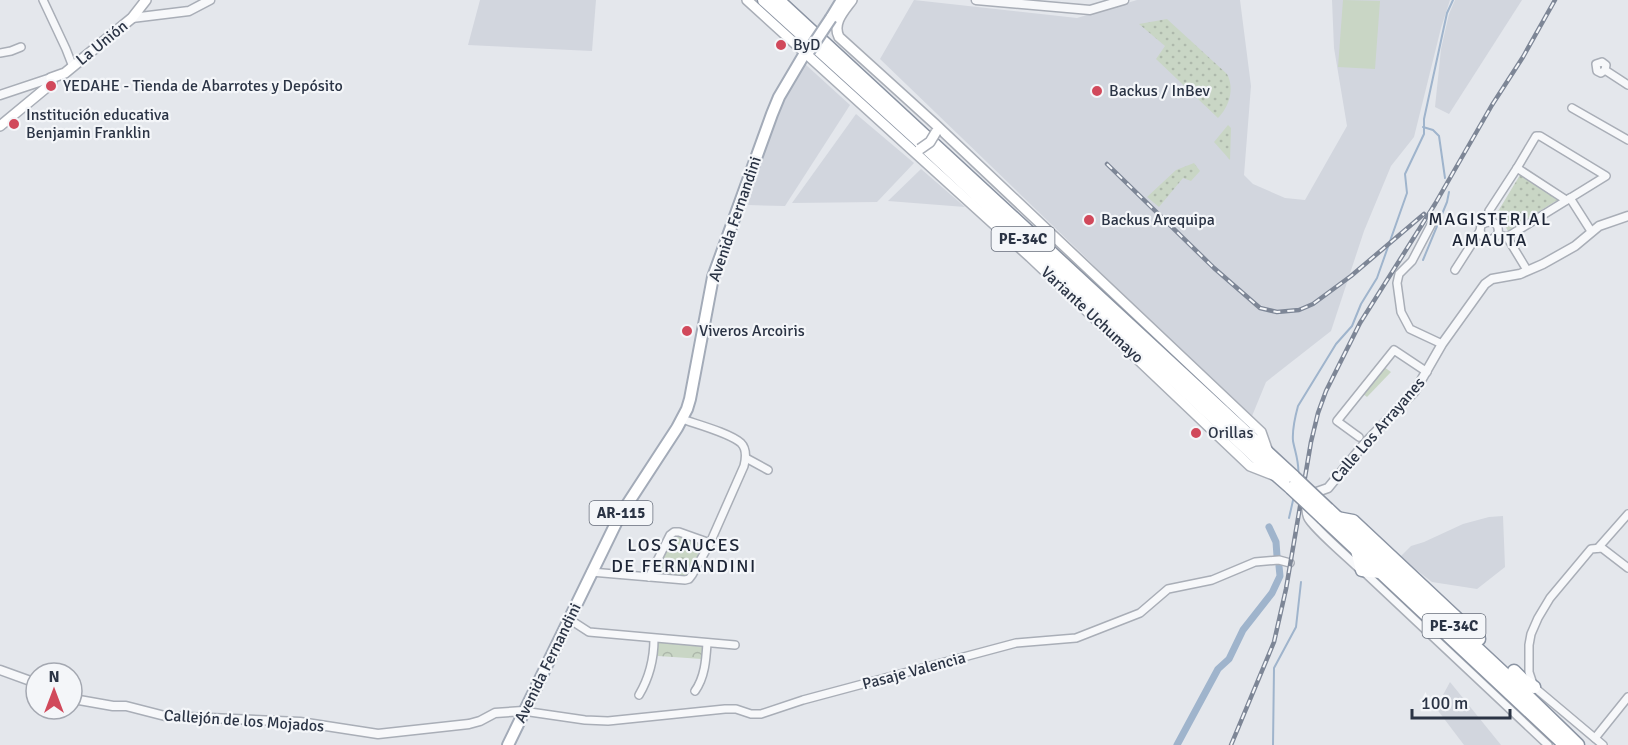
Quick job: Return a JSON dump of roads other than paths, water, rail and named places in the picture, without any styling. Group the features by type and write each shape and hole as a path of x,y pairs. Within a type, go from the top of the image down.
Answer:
{"highway":[{"name":"Variante Uchumayo","path":"764,0 1281,479 1293,483"},
{"name":"Variante Uchumayo","path":"778,0 1269,455 1293,483 1512,681 1578,745"},
{"name":"Variante Uchumayo","path":"1329,515 1356,549 1565,745"},
{"path":"1329,515 1353,521 1523,680 1534,687"},
{"path":"1356,549 1362,570 1380,572"},
{"path":"1512,681 1518,686 1534,687"},
{"path":"1534,687 1536,704"}],"main road":[{"name":"La Unión","path":"51,78 73,67 132,18 146,0"},
{"name":"Variante Uchumayo","path":"747,0 916,149 1250,466 1281,479"},
{"path":"829,16 834,0"},
{"path":"829,16 842,0"},
{"name":"Variante Uchumayo","path":"852,0 837,22 836,29 839,37 1261,432 1269,455"},
{"name":"Avenida Fernandini","path":"508,745 619,517 682,419 690,399 713,277 772,114 779,97 829,16"},
{"path":"0,126 52,83 51,78"},
{"path":"916,149 930,142 936,128"}],"street":[{"path":"132,18 189,11 210,0"},
{"path":"976,0 1090,10 1124,0"},
{"path":"43,1 73,67"},
{"path":"0,53 21,47"},
{"path":"1605,70 1628,85"},
{"path":"0,95 51,78"},
{"path":"1572,108 1628,140"},
{"path":"1455,270 1482,225 1487,221 1489,211 1536,136 1606,176 1507,237"},
{"path":"1517,168 1568,199 1591,231"},
{"name":"Calle Los Arrayanes","path":"1548,745 1309,520 1306,508 1311,494 1328,488 1365,443 1415,391 1442,344 1485,284 1492,279 1520,274 1544,264 1575,246 1599,226 1628,216"},
{"path":"1480,231 1485,239 1490,240 1498,234 1497,224 1487,221"},
{"path":"1432,223 1412,261 1399,274 1397,283 1401,312 1410,329 1442,344"},
{"path":"1498,234 1507,237 1527,270"},
{"path":"1359,437 1337,421 1394,350 1427,372"},
{"path":"591,572 689,579 710,543 746,458 741,443 682,419"},
{"path":"746,458 768,470"},
{"path":"1598,548 1628,514"},
{"path":"649,577 670,535 674,532 710,543"},
{"path":"1603,745 1534,687 1529,672 1528,645 1538,618 1550,598 1591,549 1602,548 1628,568"},
{"name":"Pasaje Valencia","path":"523,711 608,721 731,708 751,714 761,714 803,700 1016,644 1076,639 1140,613 1168,589 1212,580 1255,562 1280,560 1290,563"},
{"path":"569,619 589,632 735,645"},
{"path":"639,695 654,657 654,639"},
{"path":"695,691 699,686 706,661 707,643"},
{"path":"0,670 24,679"},
{"path":"1595,738 1628,697"},
{"name":"Callejón de los Mojados","path":"84,701 126,706 165,716 300,722 378,734 469,724 495,713 523,711"}],"waterway":[{"path":"1298,476 1298,463 1293,441 1298,406 1336,344 1352,326 1361,304 1377,278 1407,193 1405,174 1424,134 1424,119 1447,13 1453,0"},
{"path":"1423,127 1433,130 1439,136 1445,178"},
{"path":"1423,260 1449,192"},
{"path":"1289,518 1294,496"},
{"path":"1269,527 1276,542 1277,556"},
{"path":"1177,745 1218,669 1229,659 1243,630 1272,593 1280,576 1279,566"},
{"path":"1273,745 1274,668 1296,627 1301,582"}],"railway":[{"path":"1231,745 1274,642 1286,589 1311,442 1326,391 1360,323 1435,204 1555,0"},
{"path":"1107,164 1214,268 1260,308 1277,312 1299,310 1313,304 1351,276 1424,214"}],"place":[{"name":"ByD","path":"781,45"},
{"name":"YEDAHE - Tienda de Abarrotes y Depósito","path":"51,86"},
{"name":"Backus / InBev","path":"1097,91"},
{"name":"Institución educativa Benjamin Franklin","path":"14,124"},
{"name":"Backus Arequipa","path":"1089,220"},
{"name":"Viveros Arcoiris","path":"687,331"},
{"name":"Orillas","path":"1196,433"}],"district":[{"name":"MAGISTERIAL AMAUTA","path":"1490,229"},
{"name":"LOS SAUCES DE FERNANDINI","path":"684,555"}]}
